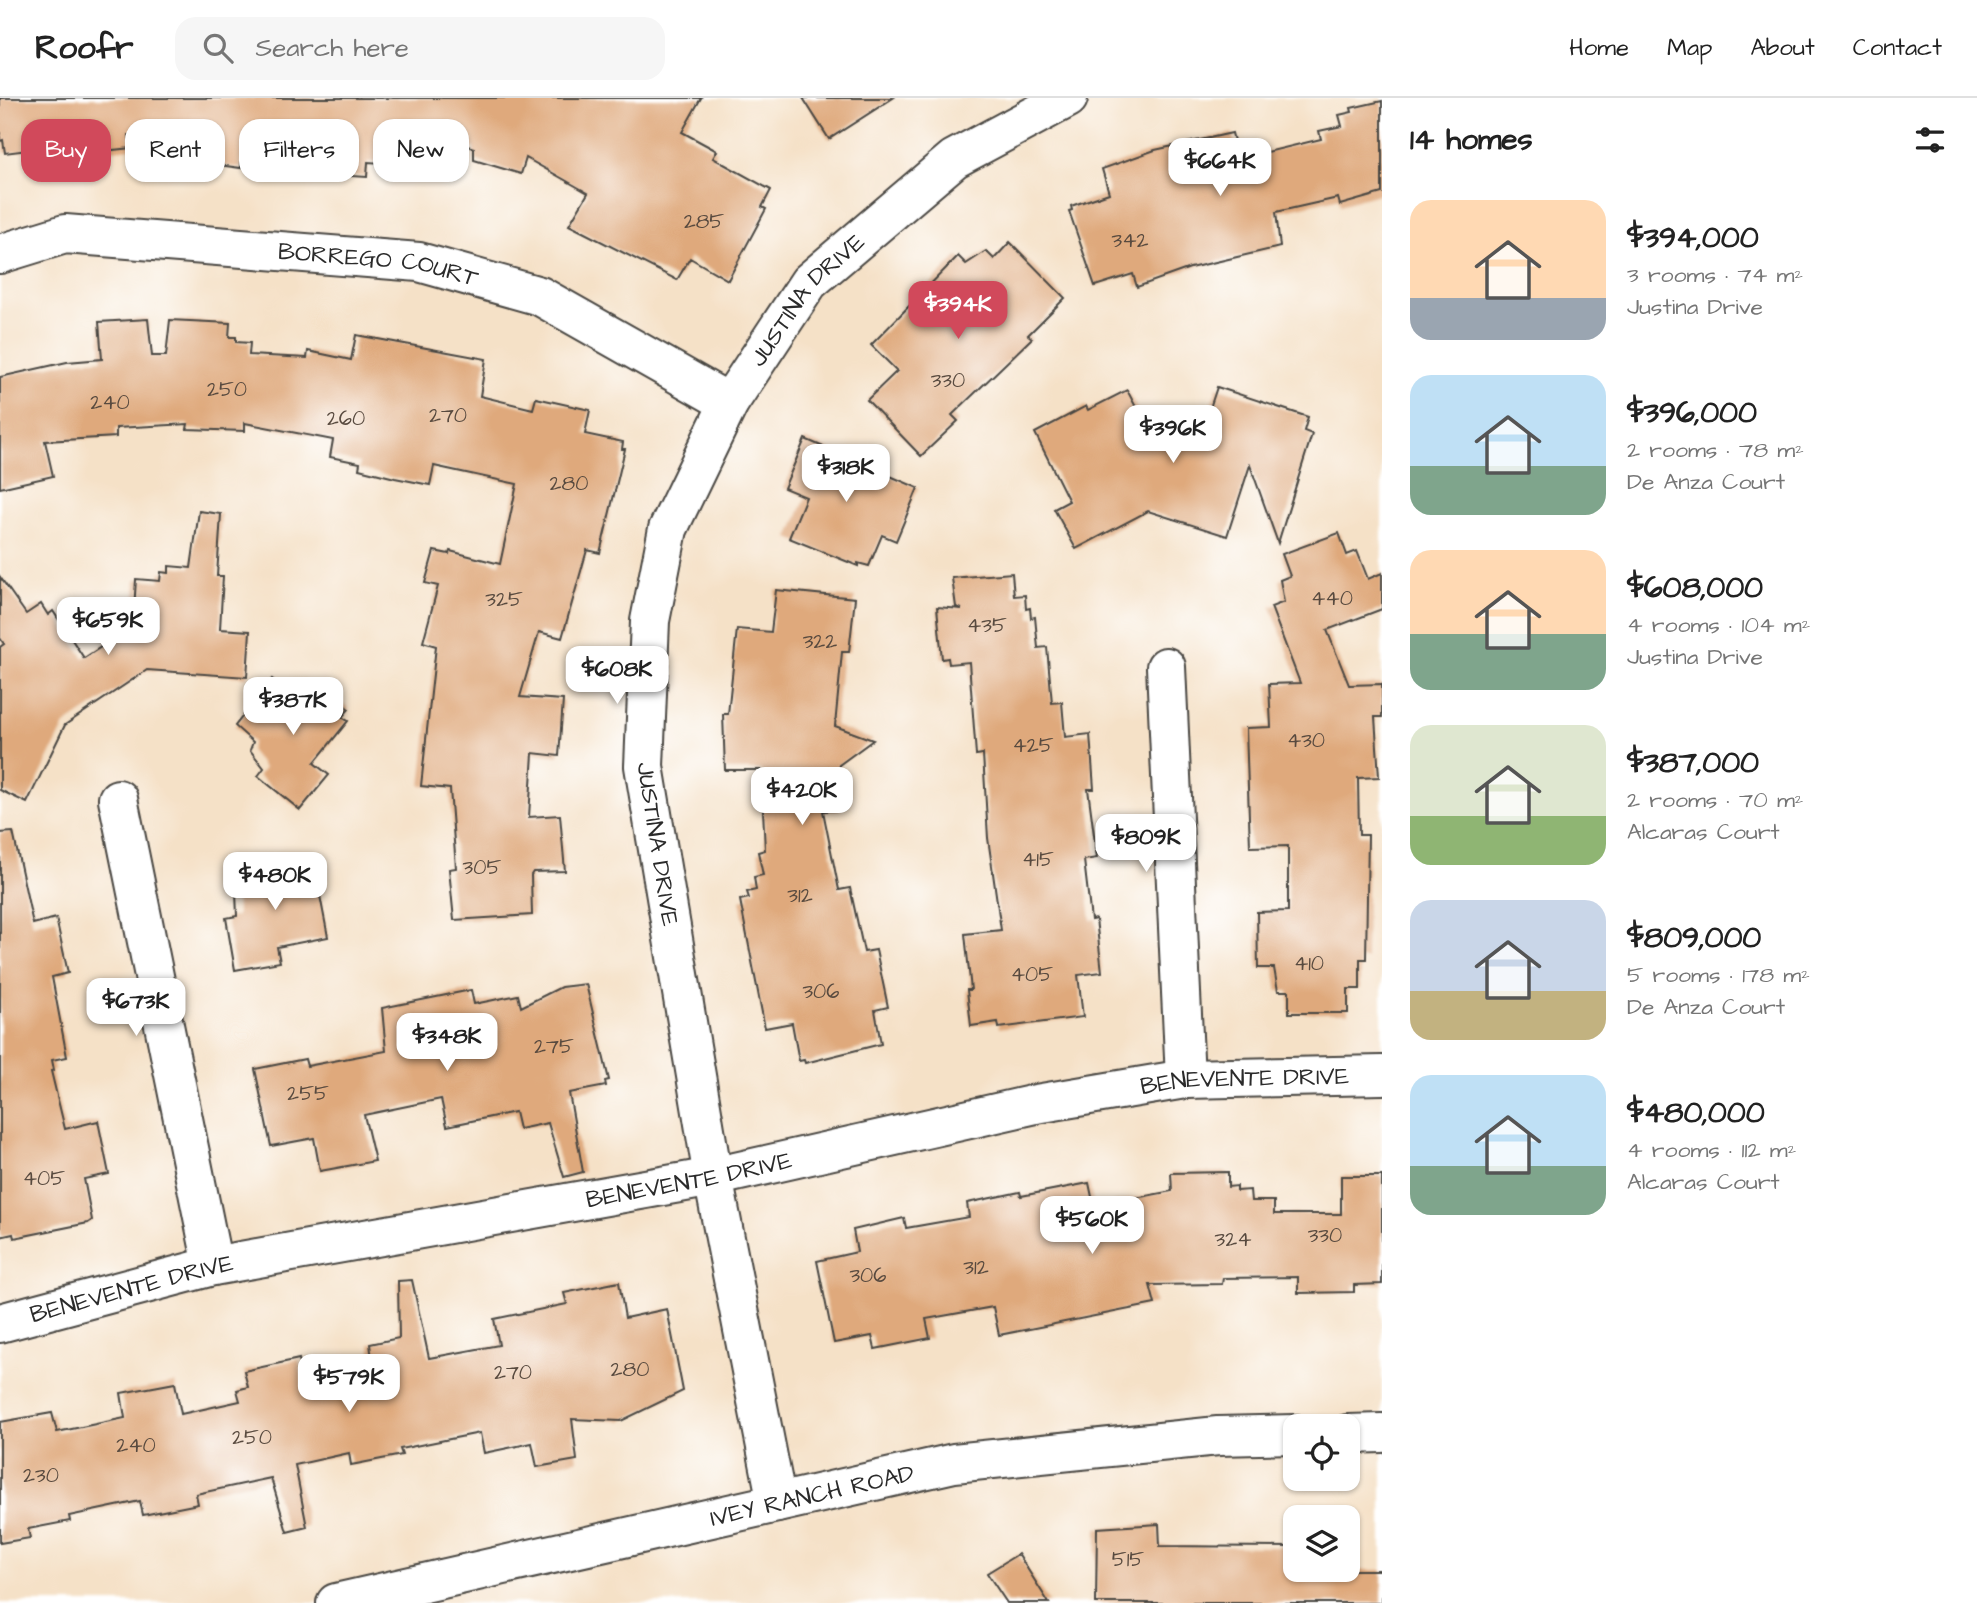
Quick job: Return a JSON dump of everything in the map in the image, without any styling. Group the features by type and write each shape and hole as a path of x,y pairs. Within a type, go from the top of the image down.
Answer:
{"street":[{"name":"JUSTINA DRIVE","path":"777,1503 713,1177 644,766 650,621 668,529 729,403 810,282 954,159 1068,98"},
{"name":"BORREGO COURT","path":"0,254 65,234 419,262 540,296 729,403"},
{"path":"1166,667 1185,1079"},
{"path":"118,799 213,1266"},
{"name":"BENEVENTE DRIVE","path":"0,1322 213,1266 713,1177 1036,1104 1185,1079 1382,1075"},
{"path":"1360,1434 1382,1433"},
{"name":"IVEY RANCH ROAD","path":"336,1603 954,1463 1218,1436 1283,1434"}],"building":[{"path":"0,98 701,98 682,132 717,151 713,158 771,190 762,207 766,209 728,280 690,258 677,280 569,225 588,193 526,158 521,174 474,160 474,148 469,146 469,119 373,119 373,162 368,162 367,177 359,176 359,119 239,119 239,168 225,166 225,119 125,119 125,149 111,150 111,119 21,119 21,151 5,153 3,140 0,141"},
{"path":"803,98 893,98 829,139"},
{"path":"1382,101 1382,193 1340,205 1338,198 1276,212 1280,247 1190,268 1137,287 1133,274 1095,286 1069,211 1072,210 1071,206 1109,193 1102,169 1155,150 1232,133 1235,145 1245,142 1247,147 1257,144 1259,154 1321,139 1319,131 1342,126 1339,115 1352,112 1351,108"},
{"path":"1010,242 1065,298 1028,335 1032,338 952,415 958,421 921,456 867,400 897,371 871,345 958,256 966,264 986,251 994,259"},
{"path":"148,319 152,356 166,356 170,320 230,323 229,337 236,337 236,342 250,343 249,355 307,358 308,351 351,360 356,335 486,359 480,396 533,409 536,398 590,410 585,434 623,442 622,449 625,449 600,553 587,550 562,638 539,632 520,697 563,700 559,756 533,753 529,817 560,815 565,871 533,872 532,915 454,920 449,869 456,868 450,789 421,786 436,646 423,642 438,586 425,583 434,551 449,554 450,551 500,564 517,484 434,466 430,485 395,478 359,469 360,463 330,457 333,440 245,423 245,431 187,429 188,424 116,428 116,437 45,441 53,476 0,488 0,377 67,362 102,359 99,322"},
{"path":"1217,387 1308,417 1304,431 1312,434 1278,543 1250,465 1227,536 1148,511 1076,549 1054,509 1069,501 1035,433 1086,406 1088,410 1127,390 1146,426 1201,435"},
{"path":"805,439 918,488 896,541 882,535 869,566 858,563 858,566 789,538 806,497 784,488"},
{"path":"199,511 221,514 217,576 223,576 220,629 250,631 247,677 147,670 65,725 27,803 0,790 0,647 4,644 0,638 0,577 26,614 41,604 48,615 53,611 84,658 133,626 136,579 160,581 161,572 169,573 169,566 191,568"},
{"path":"1339,533 1347,555 1357,551 1368,579 1382,573 1382,609 1327,630 1349,685 1382,684 1382,717 1375,717 1379,777 1358,778 1359,835 1368,835 1366,959 1360,959 1360,989 1348,989 1348,1013 1289,1013 1289,991 1278,991 1274,968 1258,968 1257,912 1288,911 1288,846 1250,847 1246,728 1271,727 1269,684 1300,683 1271,607 1284,602 1280,580 1290,576 1282,554"},
{"path":"1012,573 1014,596 1025,595 1026,609 1030,608 1031,618 1035,617 1038,648 1047,647 1052,703 1062,702 1065,737 1090,734 1094,789 1088,789 1097,858 1084,860 1091,920 1096,919 1102,972 1078,975 1083,1017 999,1028 998,1022 971,1026 967,990 971,990 965,934 1001,930 988,838 983,754 976,755 969,662 949,664 948,658 942,659 937,607 962,609 956,607 952,578"},
{"path":"776,590 855,598 849,652 842,652 835,726 873,740 839,765 840,810 823,811 839,890 850,888 864,952 876,950 888,1007 875,1010 881,1044 805,1063 804,1060 799,1061 792,1023 765,1028 740,900 749,898 747,892 756,890 754,877 763,875 758,852 765,850 761,770 725,770 723,714 728,714 737,629 771,632"},
{"path":"272,679 290,693 303,679 324,696 327,691 349,709 342,717 348,721 314,763 329,775 300,810 258,776 264,768 250,750 253,742 235,726"},
{"path":"13,832 33,924 56,918 68,973 52,977 67,1057 52,1060 54,1070 51,1071 65,1129 98,1121 109,1174 84,1179 92,1220 88,1223 14,1238 13,1234 0,1237 0,833"},
{"path":"301,855 305,878 316,875 328,937 277,947 280,962 235,970 226,918 237,916 236,892 247,890 242,866"},
{"path":"586,984 609,1080 605,1081 606,1086 569,1093 583,1172 564,1177 548,1123 519,1129 515,1112 447,1126 441,1099 364,1115 375,1161 320,1171 314,1138 271,1146 255,1069 305,1059 307,1066 386,1051 382,1008 471,990 474,1004 518,995 521,1007 561,987"},
{"path":"1228,1172 1228,1187 1237,1186 1237,1191 1250,1190 1251,1201 1274,1201 1274,1214 1341,1214 1341,1176 1382,1176 1382,1284 1354,1285 1354,1292 1298,1293 1298,1277 1223,1278 1222,1284 1150,1285 1155,1304 999,1335 993,1307 926,1319 930,1338 875,1349 872,1336 834,1343 817,1261 857,1252 853,1230 904,1218 906,1228 969,1217 967,1203 1020,1192 1021,1196 1089,1183 1094,1206 1172,1191 1171,1173"},
{"path":"412,1280 429,1358 499,1345 494,1319 567,1304 564,1293 619,1282 625,1318 667,1309 683,1391 621,1421 572,1419 577,1460 537,1467 532,1443 484,1453 480,1433 400,1449 402,1455 351,1465 349,1453 295,1465 307,1527 287,1532 271,1478 196,1494 198,1504 143,1515 140,1501 69,1516 70,1521 28,1529 30,1538 0,1543 0,1422 52,1413 57,1432 125,1418 121,1393 175,1383 181,1414 240,1401 237,1390 248,1387 244,1371 299,1359 306,1393 375,1381 370,1344 399,1338 398,1281"},
{"path":"1159,1524 1160,1546 1283,1547 1283,1582 1360,1582 1360,1570 1382,1570 1382,1603 1096,1603 1097,1528"},
{"path":"1018,1554 1049,1603 1007,1603 987,1573"}]}
